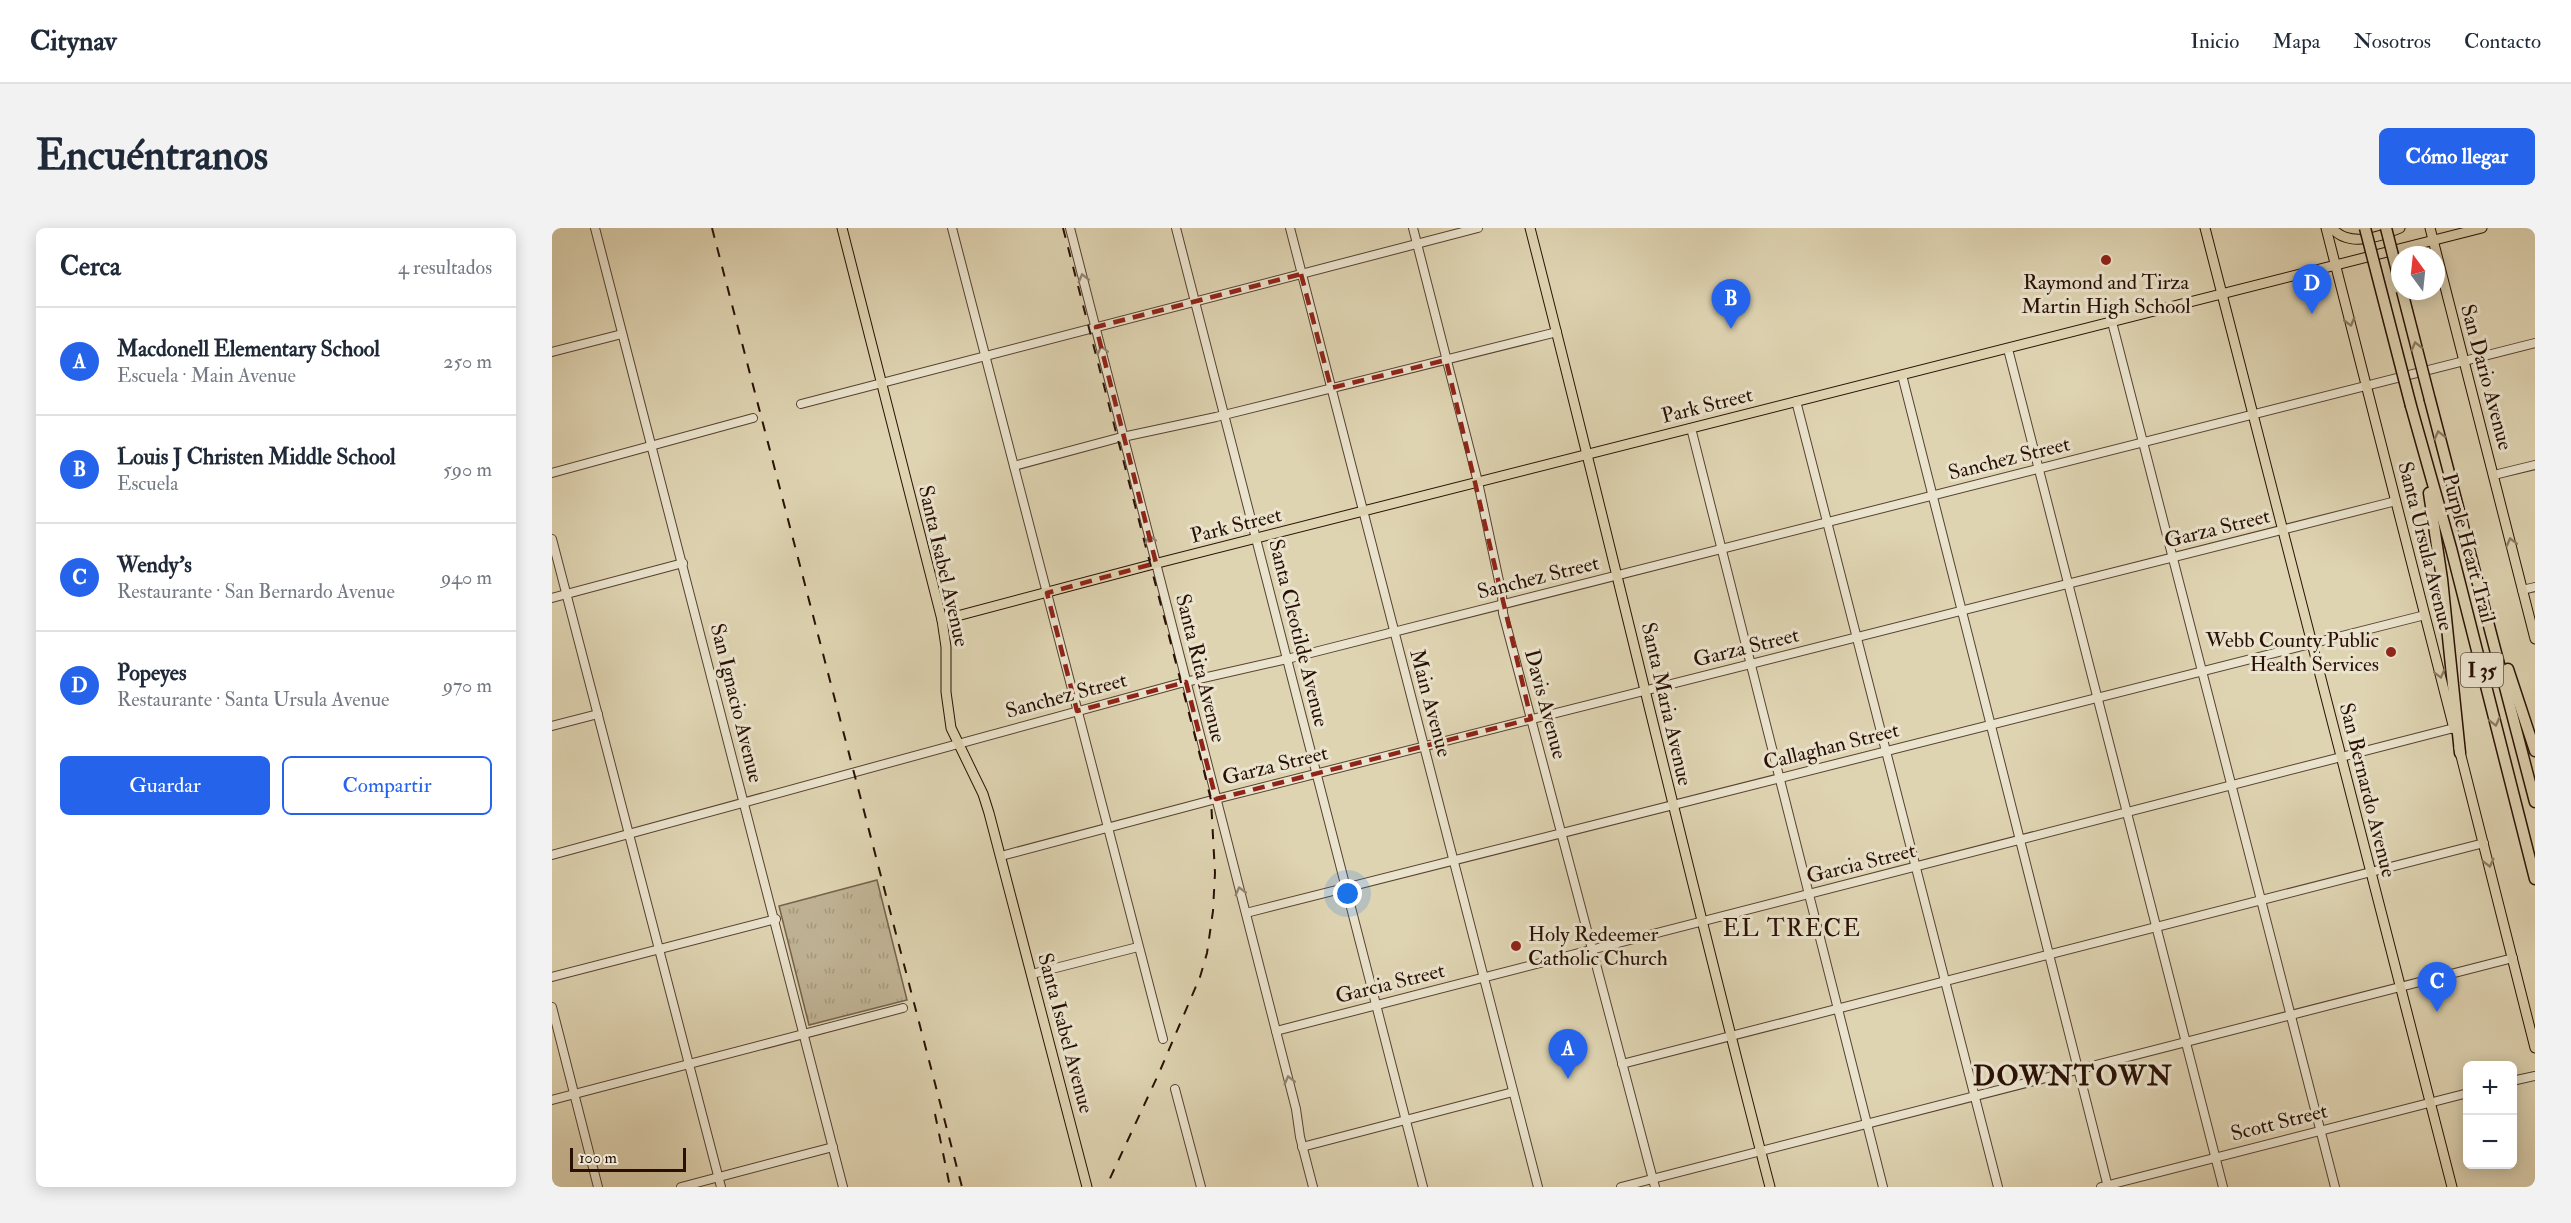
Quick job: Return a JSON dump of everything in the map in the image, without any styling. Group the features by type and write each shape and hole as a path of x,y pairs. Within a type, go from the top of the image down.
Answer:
{"highway":[{"name":"Purple Heart Trail","path":"2365,228 2425,463 2451,548 2535,879"},
{"path":"2386,228 2391,248"},
{"name":"Purple Heart Trail","path":"2404,300 2535,802"},
{"path":"2425,463 2442,579 2460,753"},
{"path":"2487,614 2535,751"}],"main road":[{"name":"Santa Isabel Avenue","path":"842,228 942,620 946,647 948,714 957,743 983,794 1087,1187"},
{"name":"Santa Maria Avenue","path":"1530,228 1588,454 1701,922 1770,1187"},
{"name":"San Bernardo Avenue","path":"2205,228 2452,1187"},
{"name":"Santa Ursula Avenue","path":"2326,228 2535,1048"},
{"path":"2332,228 2339,236 2352,240 2400,228"},
{"name":"San Dario Avenue","path":"2430,228 2535,639"},
{"name":"Park Street","path":"942,620 1362,511 2482,228"}],"street":[{"name":"San Ignacio Avenue","path":"595,228 776,919 843,1187"},
{"path":"952,228 1163,1039"},
{"name":"Santa Rita Avenue","path":"1070,228 1296,1109 1302,1147 1313,1187"},
{"name":"Santa Cleotilde Avenue","path":"1176,228 1423,1187"},
{"name":"Main Avenue","path":"1290,228 1538,1187"},
{"name":"Davis Avenue","path":"1413,228 1478,482 1503,605 1531,720 1654,1183"},
{"path":"801,404 1478,228"},
{"path":"2112,322 2335,1187"},
{"path":"1014,466 1123,437 1224,415 1557,332"},
{"path":"552,352 622,334"},
{"name":"Sanchez Street","path":"552,855 1077,711 1287,660 2535,343"},
{"path":"2008,349 2223,1187"},
{"path":"1902,375 2079,1069 2105,1186"},
{"path":"1796,401 1998,1187"},
{"path":"552,473 753,418"},
{"path":"1691,428 1883,1187"},
{"path":"2494,475 2535,465"},
{"name":"Garza Street","path":"1000,856 1216,799 2396,501"},
{"path":"552,539 722,1187"},
{"path":"552,598 683,563"},
{"path":"2522,590 2535,586"},
{"name":"Callaghan Street","path":"1246,913 2424,615"},
{"path":"552,726 598,714"},
{"name":"Garcia Street","path":"1276,1031 2454,728"},
{"path":"1622,1064 2484,843"},
{"path":"552,977 776,919"},
{"path":"1032,975 1138,947"},
{"path":"1621,1187 1654,1183 1761,1151 2513,958"},
{"path":"552,1007 598,1187"},
{"path":"552,1100 903,1008"},
{"path":"2517,1080 2535,1076"},
{"path":"1175,1089 1201,1187"},
{"path":"1302,1147 1513,1092"},
{"name":"Scott Street","path":"2105,1186 2463,1094"},
{"path":"681,1187 833,1147"}],"highlighted area":[{"path":"1301,274 1331,388 1446,360 1531,719 1216,799 1186,682 1077,711 1047,593 1156,563 1096,327"}],"green space":[{"path":"877,880 907,1000 809,1025 779,906"}],"railway":[{"path":"712,228 962,1187"},
{"path":"1063,228 1211,800 1215,873 1207,953 1200,977 1106,1187"},
{"path":"935,1114 950,1187"}],"place":[{"name":"Raymond and Tirza Martin High School","path":"2106,260"},
{"name":"Popeyes","path":"2312,314"},
{"name":"Louis J Christen Middle School","path":"1731,329"},
{"name":"Webb County Public Health Services","path":"2391,652"},
{"name":"Holy Redeemer Catholic Church","path":"1516,946"},
{"name":"Wendy's","path":"2437,1012"},
{"name":"Macdonell Elementary School","path":"1568,1079"}],"district":[{"name":"EL TRECE","path":"1792,928"},
{"name":"DOWNTOWN","path":"2073,1076"}]}
